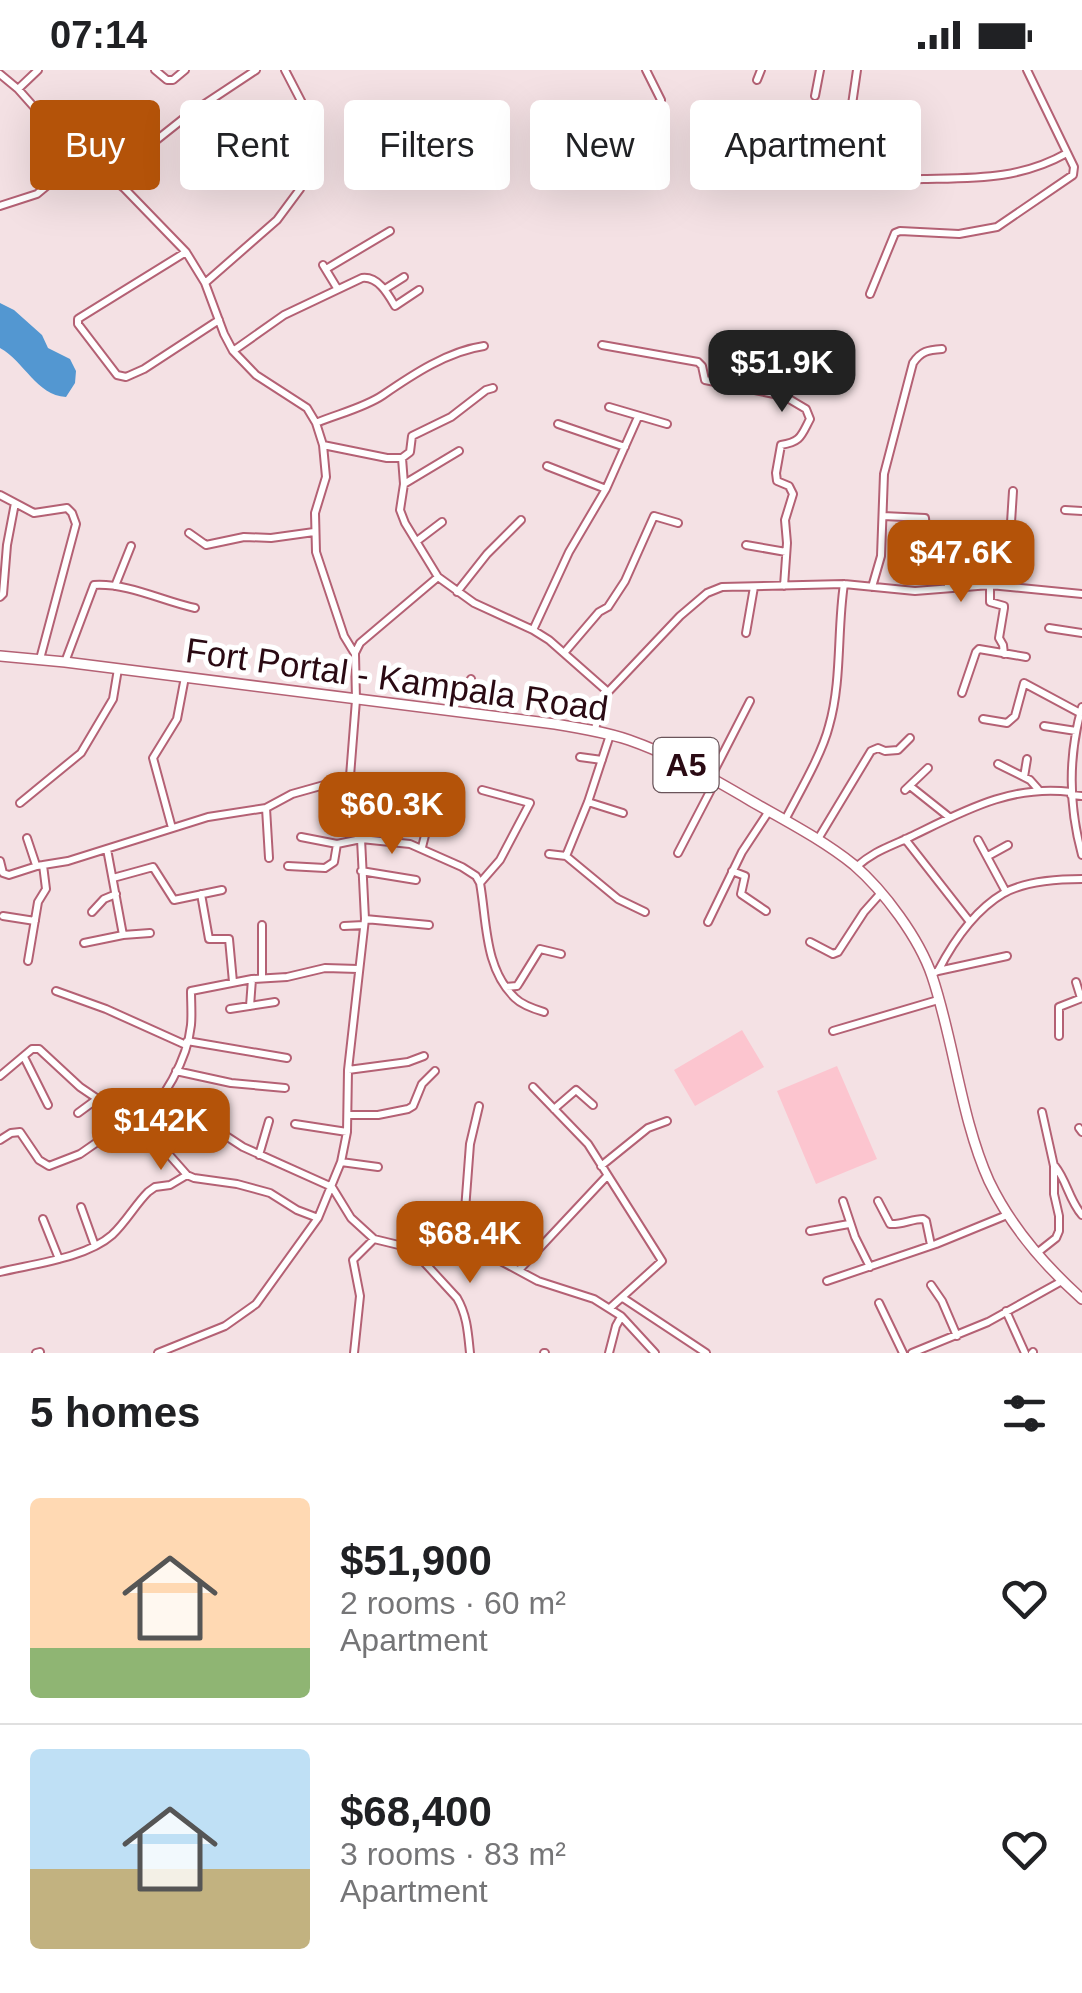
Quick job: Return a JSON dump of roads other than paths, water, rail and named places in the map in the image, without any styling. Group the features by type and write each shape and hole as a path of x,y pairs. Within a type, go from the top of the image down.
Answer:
{"main road":[{"name":"Fort Portal - Kampala Road","path":"0,656 594,730 657,751 785,820 856,867 908,929 935,972 938,1000 988,1178 1036,1254 1082,1299"}],"street":[{"path":"18,88 38,70"},
{"path":"155,70 167,80 174,80 186,70"},
{"path":"160,137 256,70"},
{"path":"205,283 278,220 300,189 312,160 314,126 285,70"},
{"path":"646,70 660,100"},
{"path":"757,80 761,70"},
{"path":"815,96 820,70"},
{"path":"854,100 858,70"},
{"path":"870,294 896,233 959,234 997,227 1078,170 1027,70"},
{"path":"0,74 30,102"},
{"path":"921,180 1030,170 1067,153"},
{"path":"0,206 41,190"},
{"path":"126,190 186,252 205,283 234,351 256,375 306,408 324,445 326,477 315,513 314,532 316,552 344,636 354,654 356,700 349,778 361,840 365,922 348,1070 346,1132 341,1162 318,1218 287,1263 240,1317 202,1337 158,1353"},
{"path":"337,288 324,267 390,231"},
{"path":"186,252 81,317 78,324 115,372 126,376 144,369 219,320"},
{"path":"234,351 284,315 368,277 385,290 395,306 420,290"},
{"path":"385,290 404,277"},
{"path":"602,344 698,362 704,380 784,396 806,409 810,419 799,440 781,445 776,473 777,482 789,486 793,494 785,520 784,586"},
{"path":"316,423 382,396 462,352 484,346"},
{"path":"872,587 881,556 884,474 914,363 920,354 942,349"},
{"path":"324,445 402,458 410,452 412,436 493,388"},
{"path":"609,408 667,424"},
{"path":"533,630 570,552 606,489 638,417"},
{"path":"558,424 625,447"},
{"path":"404,484 460,452"},
{"path":"402,458 400,510 438,577 495,614 533,630 608,692"},
{"path":"548,466 606,489"},
{"path":"1007,586 1013,490"},
{"path":"0,495 34,513 67,508 75,518 40,659"},
{"path":"0,596 16,503"},
{"path":"1065,510 1082,512"},
{"path":"564,654 599,612 608,607 625,581 654,516 678,523"},
{"path":"883,516 925,518 926,529 940,534 946,543 948,588"},
{"path":"457,592 521,520"},
{"path":"417,541 442,522"},
{"path":"189,533 206,545 244,536 314,532"},
{"path":"746,545 786,552"},
{"path":"115,586 132,546"},
{"path":"354,654 360,643 438,577"},
{"path":"65,662 94,584 154,595 195,608"},
{"path":"594,730 608,692 680,616 707,593 722,587 844,584 915,591 990,585 1082,594"},
{"path":"785,820 829,728 836,694 844,584"},
{"path":"990,585 990,602 1004,606 999,638 1004,654"},
{"path":"746,632 754,587"},
{"path":"1049,628 1082,633"},
{"path":"962,693 979,650 1026,657"},
{"path":"20,803 81,753 113,698 118,669"},
{"path":"172,828 153,758 177,720 185,678"},
{"path":"452,711 470,679"},
{"path":"983,718 1008,723 1015,716 1024,682 1081,710 1071,793 1082,855"},
{"path":"678,854 750,701"},
{"path":"1044,726 1076,731"},
{"path":"566,856 610,735"},
{"path":"818,840 874,748 898,750 910,738"},
{"path":"580,757 602,760"},
{"path":"1024,777 1026,759"},
{"path":"998,764 1030,780 1038,790"},
{"path":"928,768 907,788 949,817"},
{"path":"0,860 3,873 9,875 68,861 208,817 266,808 292,794 349,778"},
{"path":"480,883 500,860 530,803 482,790"},
{"path":"856,867 872,853 998,798 1038,790 1082,796"},
{"path":"588,802 623,813"},
{"path":"266,808 269,858"},
{"path":"708,922 732,870 769,811"},
{"path":"422,847 432,812"},
{"path":"301,837 337,844 385,840 422,847 476,876 493,964 514,998 544,1012"},
{"path":"28,838 46,889 39,897 28,961"},
{"path":"905,840 970,922"},
{"path":"978,840 1006,892"},
{"path":"288,866 324,868 334,862 337,844"},
{"path":"988,856 1008,845"},
{"path":"107,849 124,935"},
{"path":"549,854 566,856 618,899 644,912"},
{"path":"112,878 153,867 174,900 222,890"},
{"path":"732,870 744,876 741,894 766,910"},
{"path":"361,871 416,880"},
{"path":"935,972 970,922 1006,892 1054,880 1082,879"},
{"path":"92,912 104,899 116,894"},
{"path":"202,894 208,939 229,938 234,982"},
{"path":"810,942 833,954 838,952 880,894"},
{"path":"3,916 35,921"},
{"path":"344,926 365,922 428,925"},
{"path":"262,925 262,977"},
{"path":"84,944 150,933"},
{"path":"506,986 519,983 540,948 562,954"},
{"path":"935,972 1008,956"},
{"path":"139,1127 160,1100 187,1043 190,992 262,977 287,978 325,968 358,970"},
{"path":"250,1006 252,979"},
{"path":"1059,1036 1059,1006 1082,998 1076,982"},
{"path":"56,991 187,1043 287,1058"},
{"path":"834,1030 938,1000"},
{"path":"230,1008 275,1002"},
{"path":"0,1076 32,1049 39,1049 74,1082 139,1127 187,1175 270,1193 318,1218"},
{"path":"348,1070 408,1062 424,1056"},
{"path":"24,1057 48,1105"},
{"path":"176,1070 231,1083 285,1088"},
{"path":"348,1115 408,1109 422,1084 435,1071"},
{"path":"533,1088 588,1144 662,1261 610,1308"},
{"path":"554,1109 576,1090 593,1105"},
{"path":"78,1113 97,1099"},
{"path":"456,1246 465,1210 470,1144 479,1106"},
{"path":"1036,1254 1056,1238 1059,1216 1054,1166 1042,1112"},
{"path":"197,1117 260,1156 332,1187 350,1218 374,1239 411,1248 456,1246 484,1252 538,1280 610,1308 655,1353"},
{"path":"0,1140 20,1132 39,1160 48,1166 80,1154 129,1120"},
{"path":"260,1156 269,1121"},
{"path":"601,1166 648,1128 667,1121"},
{"path":"295,1124 346,1132"},
{"path":"341,1162 378,1167"},
{"path":"1054,1166 1082,1215"},
{"path":"0,1272 59,1259 94,1246 112,1234 148,1192 187,1175"},
{"path":"519,1270 607,1176"},
{"path":"878,1200 890,1224 923,1218 932,1246"},
{"path":"843,1202 870,1266"},
{"path":"82,1208 94,1246"},
{"path":"827,1281 932,1246 1008,1215"},
{"path":"43,1219 59,1259"},
{"path":"810,1230 850,1224"},
{"path":"354,1353 360,1296 353,1260 374,1239"},
{"path":"411,1248 462,1307 470,1353"},
{"path":"912,1353 957,1336 1062,1282"},
{"path":"931,1285 957,1336"},
{"path":"623,1298 706,1353"},
{"path":"879,1303 903,1353"},
{"path":"1006,1311 1030,1353"},
{"path":"609,1353 621,1316"}],"water":[{"path":"0,303 42,335 48,348 70,359 76,371 75,383 66,397 47,390 0,348"}]}
